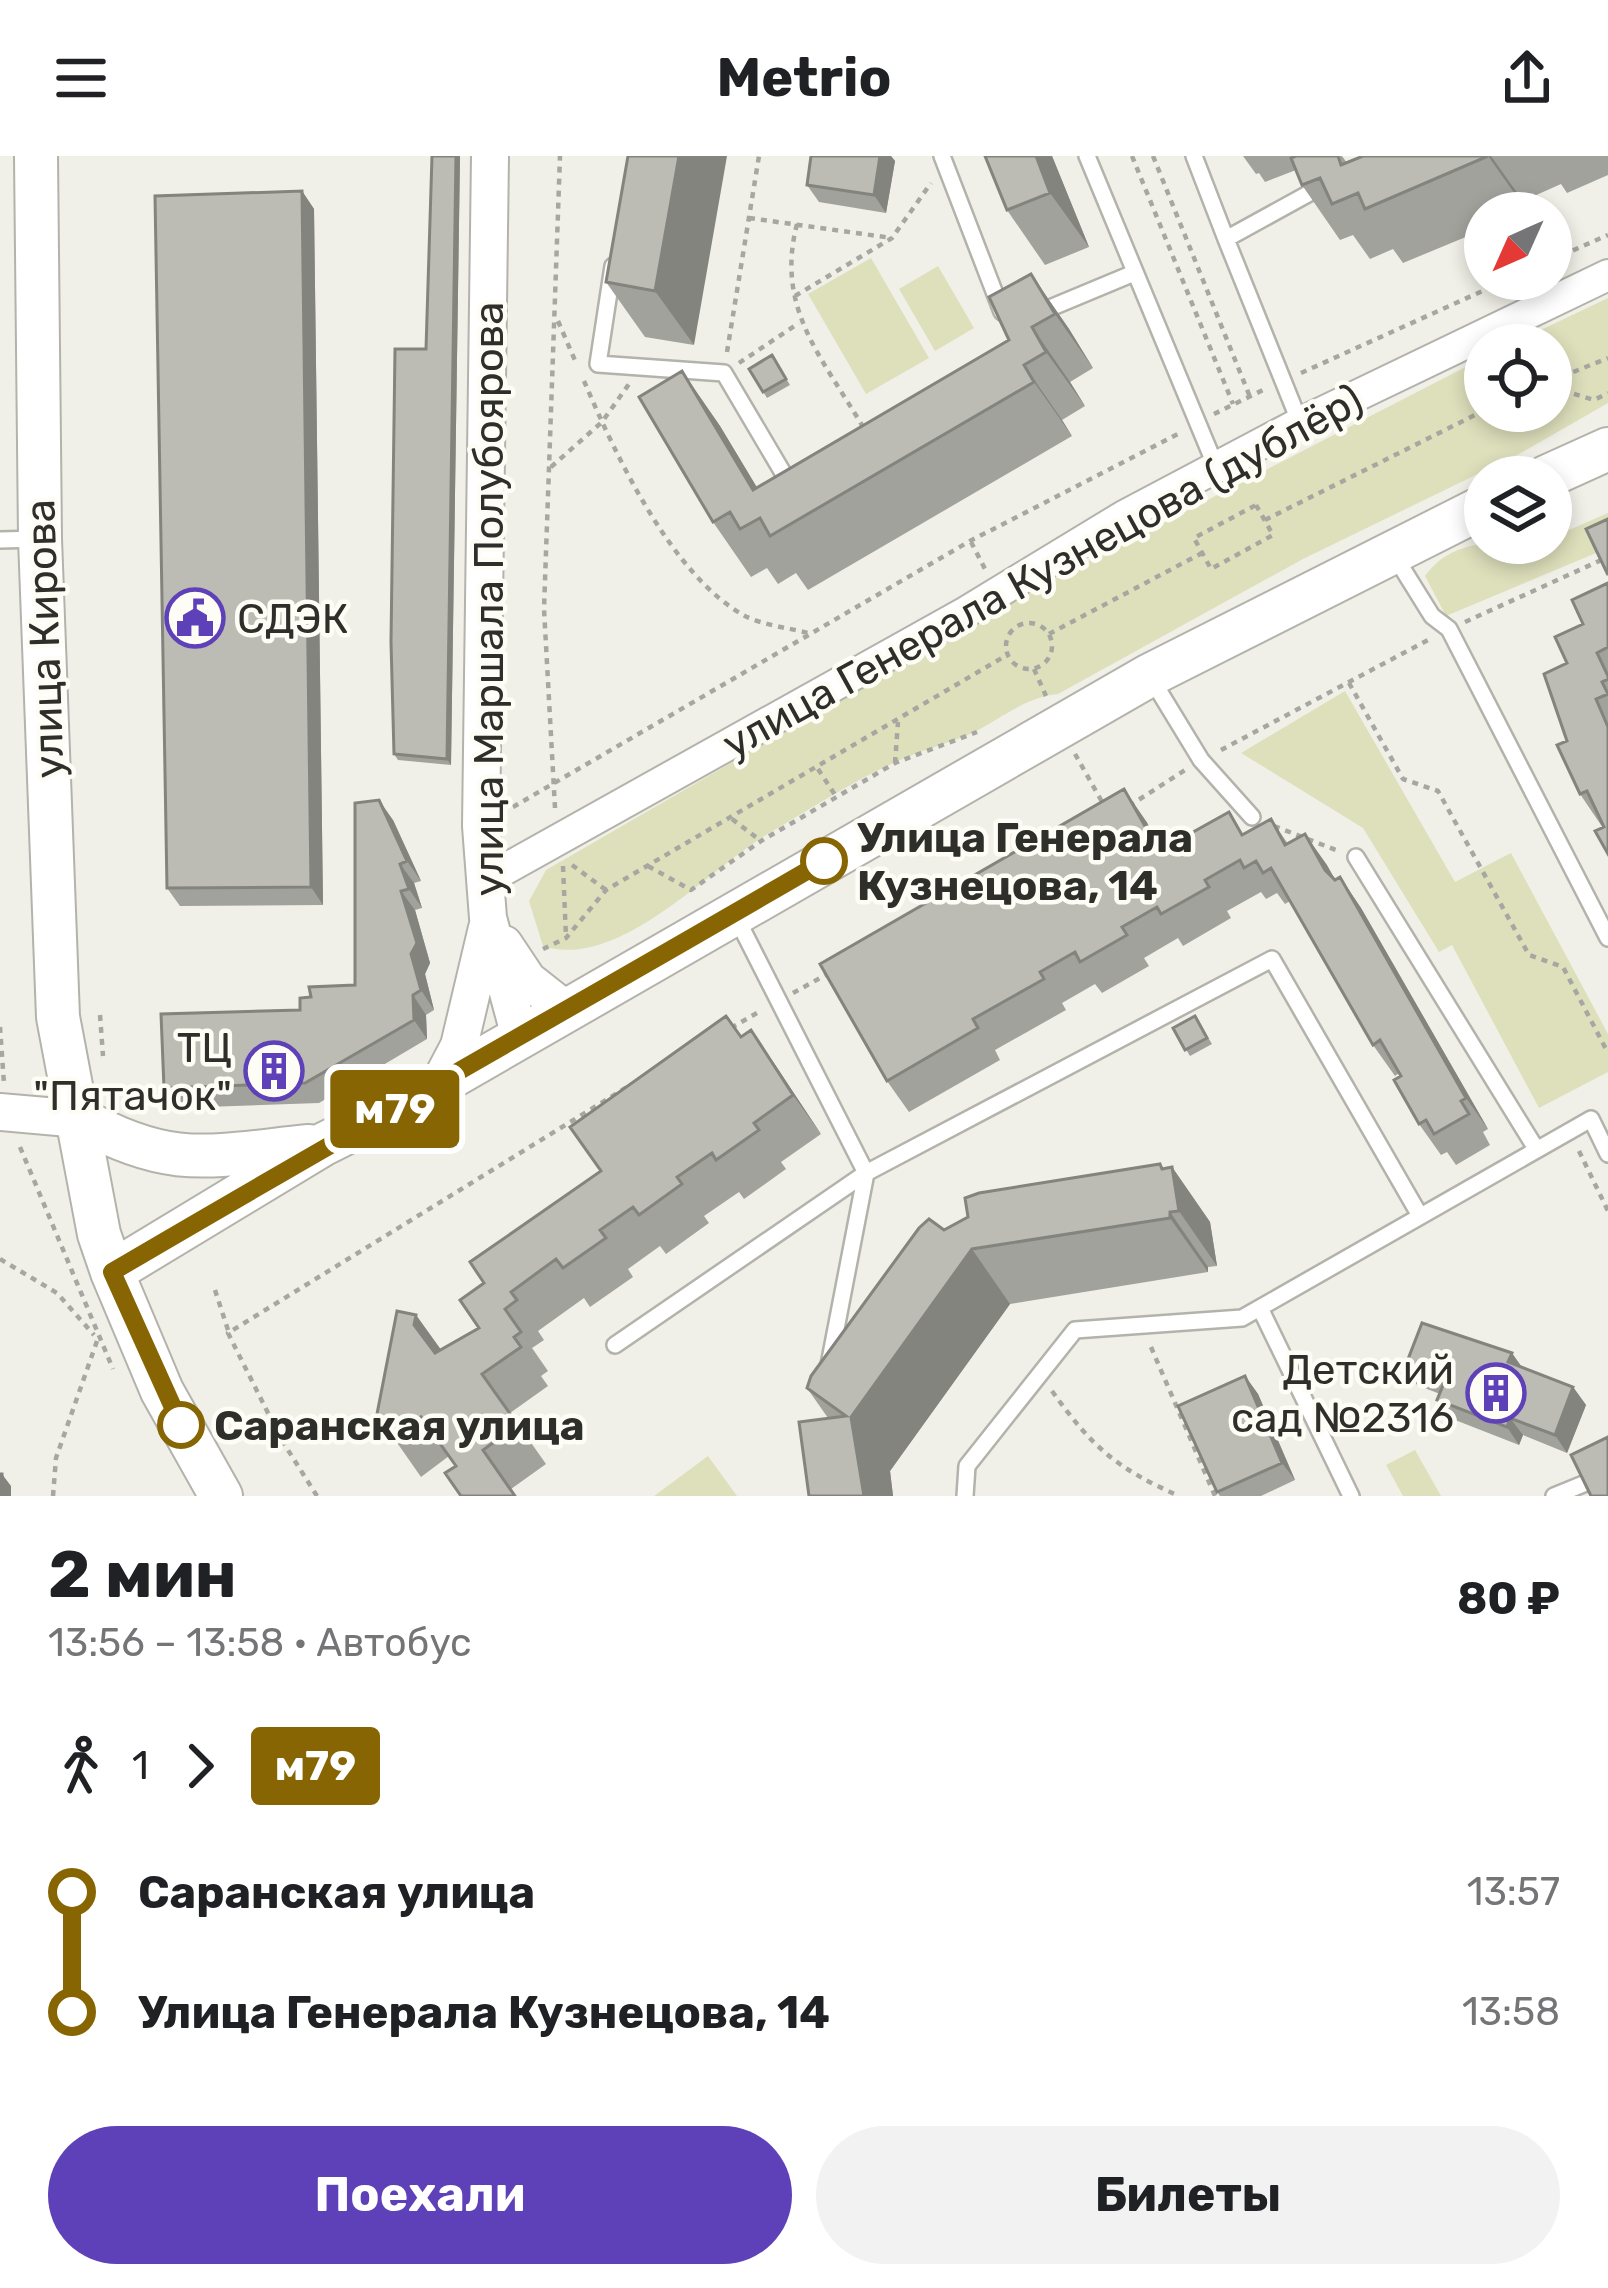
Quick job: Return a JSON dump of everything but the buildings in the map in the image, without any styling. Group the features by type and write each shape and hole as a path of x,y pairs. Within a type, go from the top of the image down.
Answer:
{"main road":[{"name":"улица Кирова","path":"36,156 20,540 58,1017 80,1119"},
{"path":"1572,465 1608,449"},
{"path":"112,1272 322,1145 439,1084 1150,675 1464,516"},
{"path":"80,1119 130,1147 179,1156 322,1145"},
{"path":"80,1119 99,1234 112,1272 162,1391 221,1496"}],"street":[{"name":"улица Маршала Полубоярова","path":"490,156 481,826 488,918 520,1037"},
{"name":"улица Генерала Кузнецова (дублёр)","path":"484,881 1216,467 1608,275"},
{"path":"488,918 528,980 566,1010"},
{"path":"439,1084 460,1046 488,918"},
{"path":"3,1112 80,1119"}],"lane":[{"path":"1087,156 1216,467"},
{"path":"1194,156 1300,423"},
{"path":"944,160 1007,325 1134,273"},
{"path":"1226,239 1334,180"},
{"path":"615,249 598,364 724,373 789,483 809,471"},
{"path":"1392,551 1432,616 1450,629 1608,938"},
{"path":"1150,675 1201,760 1252,817"},
{"path":"1356,857 1535,1147"},
{"path":"734,913 782,999 866,1174 826,1381"},
{"path":"615,1345 866,1174 1272,959 1419,1214"},
{"path":"965,1496 967,1466 1075,1330 1242,1318 1591,1119 1608,1154"},
{"path":"1260,1308 1351,1496"},
{"path":"1554,1496 1608,1474"}],"path":[{"path":"555,841 544,609 560,156"},
{"path":"724,373 759,156"},
{"path":"1132,156 1233,404"},
{"path":"1153,156 1250,397"},
{"path":"794,296 892,238 944,160"},
{"path":"749,218 892,238"},
{"path":"797,224 787,265 801,322 869,437"},
{"path":"1572,251 1608,235"},
{"path":"481,826 970,541 1233,404 1464,299"},
{"path":"556,314 602,422 689,572 747,616 808,633"},
{"path":"724,373 801,322"},
{"path":"1572,374 1608,358"},
{"path":"551,466 602,422 641,368"},
{"path":"1572,392 1594,400 1608,393"},
{"path":"1264,520 1464,420"},
{"path":"1256,505 1264,520 1273,535 1210,569 1194,538 1256,505"},
{"path":"1049,634 1202,553"},
{"path":"1111,817 1201,760 1348,682 1608,557"},
{"path":"1034,623 1049,634 1052,648 1041,667 1023,669 1007,656 1006,639 1016,626 1034,623"},
{"path":"606,890 562,859 566,938 606,890 1007,656"},
{"path":"1348,682 1402,779 1438,790 1528,955 1563,967 1608,1053"},
{"path":"896,763 898,722"},
{"path":"648,866 691,890 760,841 896,763 989,726"},
{"path":"818,770 838,798"},
{"path":"1252,817 1356,857"},
{"path":"731,818 760,841"},
{"path":"725,1031 841,967"},
{"path":"100,1015 103,1059"},
{"path":"0,1027 3,1112 98,1339 56,1458 52,1496"},
{"path":"228,1333 632,1084"},
{"path":"1569,1130 1608,1211"},
{"path":"0,1258 57,1293 98,1339"},
{"path":"214,1290 228,1333 281,1439 317,1496"},
{"path":"1142,1326 1214,1496"},
{"path":"1040,1374 1089,1443 1129,1474 1179,1496"}],"green space":[{"path":"871,258 929,358 866,394 808,294"},
{"path":"938,266 974,328 935,351 899,289"},
{"path":"1608,298 1608,403 1572,424 1572,324 1553,324"},
{"path":"1464,368 1464,432 1558,432 1515,456 1464,456 1464,481 1303,559 1058,694 1034,700 968,735 855,782 747,848 633,930 603,944 572,950 543,946 529,901 546,870 1004,605"},
{"path":"1608,513 1608,548 1572,563 1572,529"},
{"path":"1464,548 1464,564 1570,564 1446,616 1425,576"},
{"path":"1345,691 1455,882 1511,853 1608,1034 1608,1072 1539,1108 1452,945 1439,952 1363,828 1241,753"},
{"path":"1415,1450 1441,1496 1403,1496 1386,1465"},
{"path":"708,1456 737,1496 654,1496"}],"bus line":[{"name":"м79","path":"181,1425 132,1326 112,1272 322,1145 406,1103 824,861"}],"place":[{"name":"СДЭК","path":"195,618"},
{"name":"Улица Генерала Кузнецова, 14","path":"824,861"},
{"name":"ТЦ \"Пятачок\"","path":"274,1071"},
{"name":"Детский сад №2316","path":"1496,1393"},
{"name":"Саранская улица","path":"181,1425"}]}
